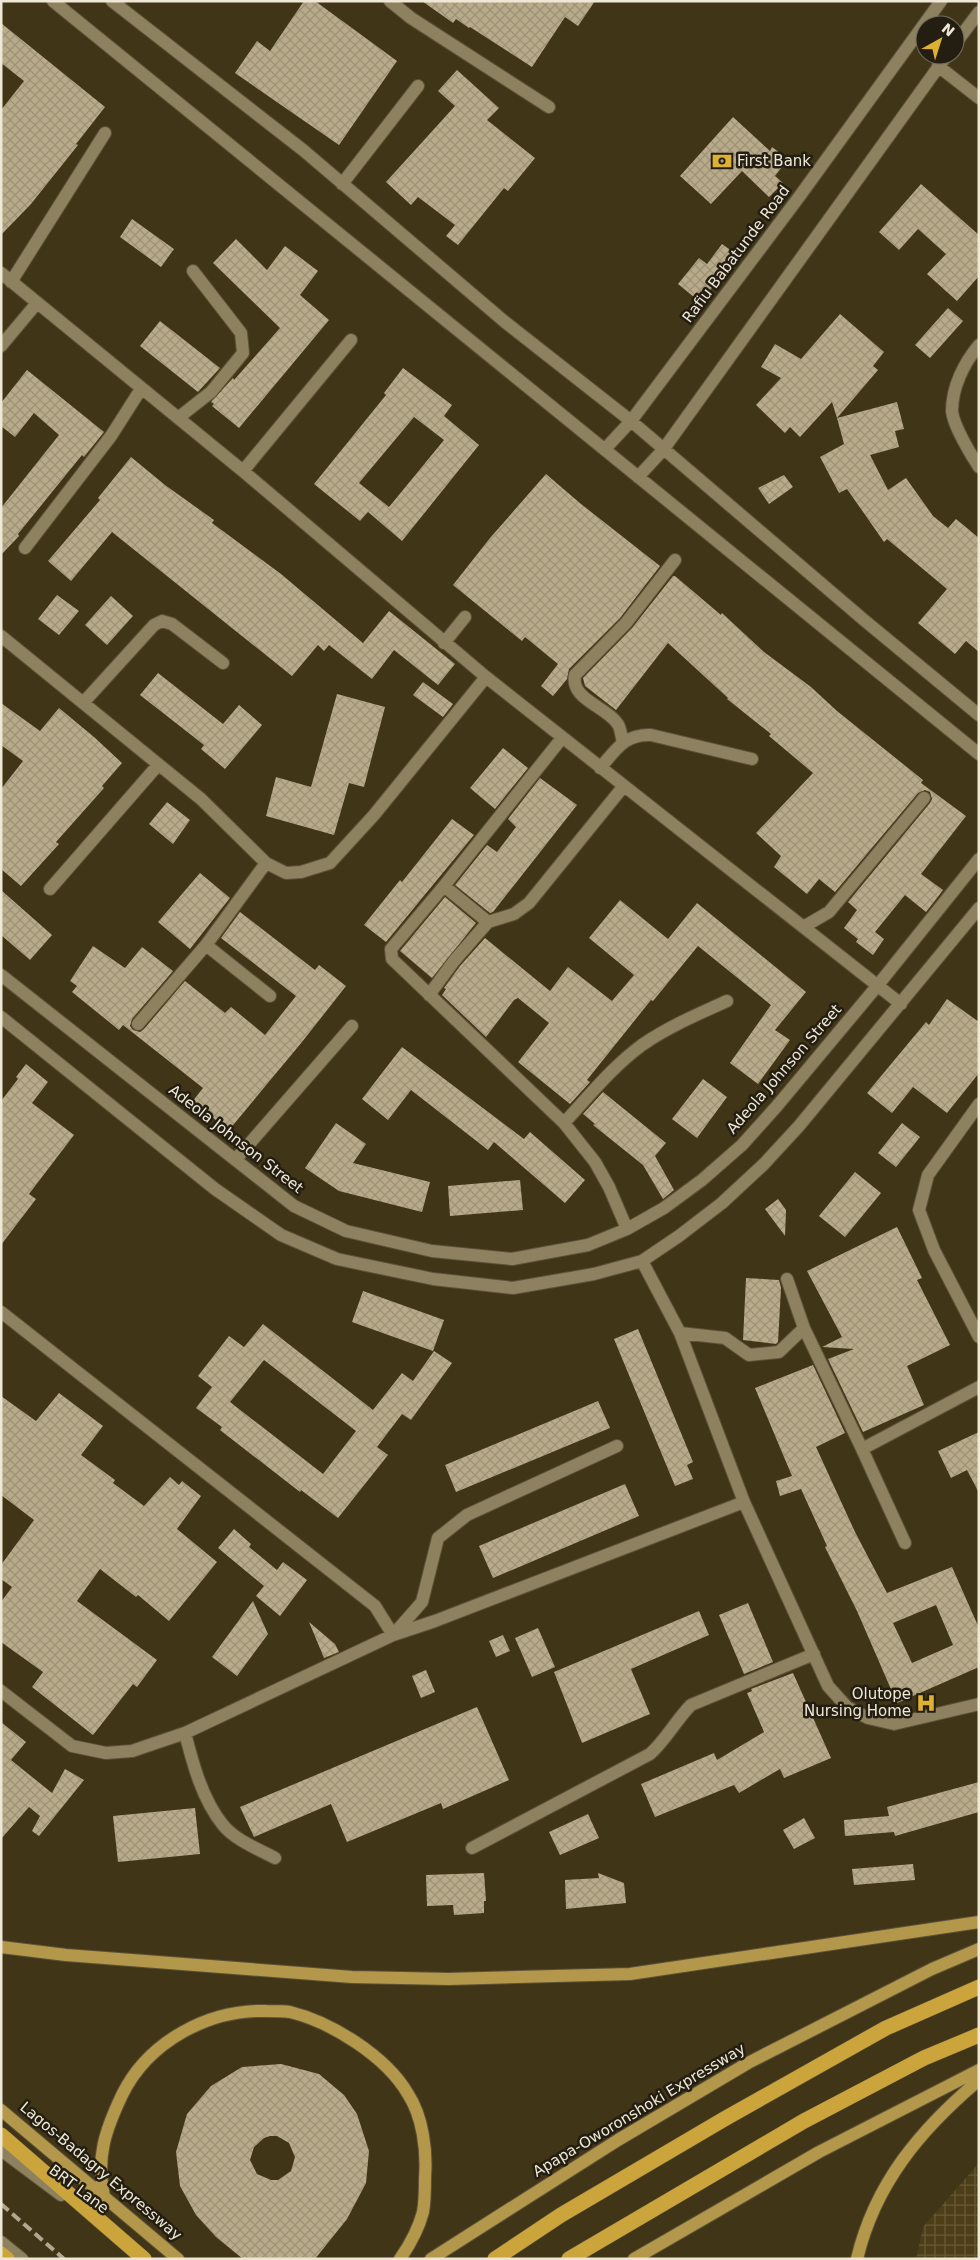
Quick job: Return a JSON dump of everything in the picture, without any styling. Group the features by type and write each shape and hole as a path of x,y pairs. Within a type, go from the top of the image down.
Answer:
{"highway":[{"path":"495,2259 561,2215 818,2066 886,2028 979,1987"},
{"path":"569,2259 804,2121 924,2058 979,2035"},
{"path":"1,2135 140,2256"},
{"path":"1,2254 7,2259"}],"main road":[{"path":"1,1947 66,1955 352,1977 449,1979 620,1975 979,1922"},
{"name":"Apapa-Oworonshoki Expressway","path":"431,2259 618,2140 730,2073 932,1969 979,1948"},
{"path":"104,2197 100,2162 110,2120 129,2081 158,2049 195,2024 245,2010 289,2012 340,2031 380,2060 408,2094 421,2125 426,2166 423,2212 400,2259"},
{"path":"634,2259 819,2152 979,2070"},
{"path":"857,2259 862,2238 888,2178 927,2128 979,2080"},
{"name":"Lagos-Badagry Expressway","path":"1,2110 178,2259"}],"street":[{"path":"53,1 979,754"},
{"path":"112,1 303,150 505,322 630,421 864,620 979,714"},
{"path":"390,1 411,18 549,106"},
{"name":"Rafiu Babatunde Road","path":"605,449 630,421 799,197 941,1"},
{"path":"965,31 979,12"},
{"path":"638,477 662,450 938,66 979,98"},
{"path":"342,184 418,86"},
{"path":"12,282 105,132"},
{"path":"178,418 211,392 243,352 241,333 193,271"},
{"path":"1,273 140,389 243,471 444,643 623,787 805,926 901,1004"},
{"path":"1,346 37,303"},
{"path":"243,471 351,340"},
{"path":"979,345 970,356 955,387 952,413 968,450 979,466"},
{"path":"24,548 110,436 140,389"},
{"path":"623,742 618,723 577,691 573,682 575,674 626,623 675,560"},
{"path":"444,643 465,617"},
{"path":"83,703 154,625 162,621 172,624 223,663"},
{"path":"1,636 201,799 266,863 286,873 301,872 330,862 374,815 486,677"},
{"path":"600,768 623,742 636,734 650,734 752,759"},
{"path":"562,738 444,886 391,948 392,959 564,1123 596,1162 627,1229"},
{"path":"50,889 158,765"},
{"path":"429,995 454,961 488,922 514,914 529,903 623,787"},
{"path":"805,926 829,912 924,798"},
{"name":"Adeola Johnson Street","path":"1,975 294,1206 346,1231 432,1251 512,1259 588,1245 627,1229 664,1208 702,1180 742,1145 777,1106 878,985 979,859"},
{"path":"138,1024 206,945 266,863"},
{"path":"444,886 488,922"},
{"path":"1,1017 215,1190 281,1235 337,1259 433,1279 513,1288 594,1274 642,1261 722,1203 764,1164 799,1126 979,908"},
{"path":"206,945 270,996"},
{"path":"564,1123 613,1070 642,1045 676,1024 726,1001"},
{"path":"236,1159 352,1026"},
{"path":"979,1104 928,1175 919,1210 934,1250 979,1337"},
{"path":"642,1261 680,1333 744,1502 828,1686 847,1706 868,1718 894,1724 979,1704"},
{"path":"787,1279 804,1328 905,1543"},
{"path":"1,1312 375,1606 393,1635"},
{"path":"680,1333 725,1338 749,1355 779,1352 804,1328"},
{"path":"862,1449 979,1387"},
{"path":"393,1635 422,1602 438,1538 467,1515 617,1446"},
{"path":"1,1691 72,1746 106,1753 132,1751 185,1733 393,1635 435,1622 744,1502"},
{"path":"472,1848 650,1754 660,1745 678,1718 691,1705 814,1654"},
{"path":"185,1733 195,1770 209,1802 223,1826 245,1842 275,1858"},
{"name":"BRT Lane","path":"1,2150 140,2256"},
{"path":"1,2242 22,2259"}],"shaded area":[{"path":"979,2163 979,2259 916,2259 923,2227"}],"building":[{"path":"304,1 315,1 397,61 339,145 235,73 257,41 270,51"},
{"path":"422,1 595,1 578,26 565,17 532,67 456,19 453,23"},
{"path":"1,23 105,107 76,144 78,145 31,204 1,235 1,110 24,81 1,63"},
{"path":"457,70 499,108 487,120 535,158 508,191 504,188 458,245 446,236 455,225 418,197 411,205 386,182 455,106 438,91"},
{"name":"First Bank","path":"733,117 770,151 772,147 788,159 775,176 783,183 769,197 742,171 711,204 680,176"},
{"path":"921,184 979,235 979,276 957,301 927,274 946,254 918,229 899,250 879,232"},
{"path":"132,219 174,249 161,267 120,237"},
{"path":"236,239 267,270 285,246 318,271 300,295 329,320 239,428 212,406 214,404 211,402 233,378 234,380 280,328 213,263"},
{"path":"722,244 739,256 700,302 678,284 699,258 707,264"},
{"path":"948,308 963,321 930,358 915,345"},
{"path":"840,314 884,352 873,366 878,370 837,418 832,402 800,437 790,427 785,433 756,405 781,378 761,367 775,344 801,359"},
{"path":"160,321 220,368 198,392 140,346"},
{"path":"403,368 452,405 444,416 479,445 402,541 368,512 360,521 314,484 386,395 384,393","holes":["414,417 444,440 389,507 359,483"]},
{"path":"27,370 104,432 84,457 82,455 18,534 19,536 1,555 1,508 59,435 34,413 15,437 1,426 1,403"},
{"path":"897,402 904,429 895,431 899,447 870,455 888,490 906,478 933,516 948,528 956,519 979,538 979,652 966,641 955,654 918,623 947,589 887,539 884,542 847,489 839,493 820,457 844,444 837,418"},
{"path":"131,457 165,485 214,520 212,523 281,574 363,643 389,611 455,664 438,685 394,650 372,679 329,645 324,651 318,645 292,676 112,532 71,581 48,561 100,500 98,498"},
{"path":"546,474 660,566 620,618 569,669 567,679 553,696 541,686 558,664 525,637 522,641 453,585 490,538"},
{"path":"784,475 793,487 769,504 758,488"},
{"path":"673,576 721,615 722,613 764,652 811,687 837,711 923,780 921,783 966,816 921,874 943,890 926,912 905,895 875,932 884,939 873,955 856,942 858,939 844,928 857,910 848,902 930,803 932,799 930,792 925,790 918,793 835,892 819,879 807,894 774,867 781,856 756,833 813,773 769,736 771,734 727,699 668,643 616,710 585,686 583,678 632,628"},
{"path":"57,595 79,611 59,635 38,619"},
{"path":"111,596 133,616 107,645 85,625"},
{"path":"158,673 223,724 239,705 262,725 225,769 201,749 204,745 140,695"},
{"path":"423,682 453,704 443,717 413,695"},
{"path":"337,694 385,707 364,787 349,783 334,835 266,816 276,777 311,787"},
{"path":"1,703 40,731 59,708 122,763 102,786 104,788 56,842 59,844 21,886 1,869 1,789 23,761 1,745"},
{"path":"503,748 528,768 495,809 470,788"},
{"path":"540,778 577,805 493,912 490,913 455,885 487,845 497,852 516,827 508,819"},
{"path":"167,802 190,820 173,844 149,824"},
{"path":"452,819 474,835 386,942 364,925 400,880 402,882"},
{"path":"200,873 230,898 190,949 158,922"},
{"path":"1,890 52,935 30,960 1,935"},
{"path":"445,897 476,923 432,978 400,951"},
{"path":"620,900 668,939 697,903 806,992 775,1030 790,1040 758,1084 730,1063 771,1005 698,946 653,1001 651,1000 587,1080 590,1082 570,1104 518,1062 549,1023 518,998 514,1000 486,1037 442,995 446,989 444,988 460,966 485,938 550,991 568,967 612,1001 634,975 589,938"},
{"path":"240,912 315,970 319,965 346,986 229,1130 192,1102 203,1088 123,1025 119,1030 72,992 77,986 70,981 93,946 125,968 142,947 173,971 132,1019 130,1026 133,1030 140,1032 144,1029 185,981 225,1013 231,1007 265,1035 296,996 221,938"},
{"path":"947,999 979,1022 979,1073 947,1113 913,1087 892,1113 867,1093 926,1022 929,1025"},
{"path":"402,1047 524,1139 530,1132 585,1180 565,1203 494,1142 488,1150 411,1090 388,1120 362,1099"},
{"path":"26,1064 48,1082 32,1103 74,1135 29,1194 36,1199 1,1245 1,1101 18,1079 16,1077"},
{"path":"703,1079 727,1097 697,1138 672,1119"},
{"path":"603,1092 666,1143 655,1156 674,1190 663,1199 643,1165 593,1125 595,1124 583,1114"},
{"path":"336,1123 366,1144 353,1163 430,1182 422,1212 339,1191 305,1168"},
{"path":"902,1123 920,1137 896,1167 878,1153"},
{"path":"855,1172 881,1193 845,1237 819,1216"},
{"path":"520,1180 523,1210 450,1216 448,1186"},
{"path":"778,1199 786,1210 785,1236 765,1209"},
{"path":"897,1227 922,1278 917,1280 950,1345 907,1366 924,1405 863,1432 828,1359 854,1349 822,1347 842,1337 807,1271"},
{"path":"746,1278 779,1280 781,1288 778,1342 776,1344 743,1340"},
{"path":"363,1291 444,1320 433,1351 352,1322"},
{"path":"263,1324 373,1410 402,1373 413,1381 434,1351 452,1363 411,1420 402,1414 377,1447 388,1455 338,1518 301,1490 300,1492 220,1430 222,1427 196,1408 212,1387 198,1376 229,1336 244,1347","holes":["264,1360 356,1431 323,1474 230,1402"]},
{"path":"638,1329 693,1462 687,1465 693,1479 675,1486 614,1339"},
{"path":"813,1365 845,1433 816,1447 855,1532 887,1593 952,1567 979,1628 979,1667 897,1703 857,1611 825,1547 827,1546 801,1489 780,1496 776,1481 792,1476 755,1388","holes":["936,1605 953,1645 912,1663 893,1623"]},
{"path":"59,1393 103,1426 81,1455 115,1480 113,1483 144,1506 170,1477 179,1485 182,1481 201,1496 177,1529 217,1562 169,1621 138,1595 136,1597 100,1569 77,1601 157,1660 137,1687 133,1684 93,1735 32,1687 43,1672 1,1642 1,1602 12,1587 1,1579 1,1565 34,1520 1,1495 1,1396 36,1421"},
{"path":"598,1401 610,1428 456,1492 445,1465"},
{"path":"979,1432 979,1493 967,1470 951,1478 938,1451"},
{"path":"625,1484 639,1516 493,1578 479,1546"},
{"path":"234,1529 251,1544 249,1547 277,1570 283,1562 307,1580 280,1616 256,1596 264,1586 218,1548"},
{"path":"253,1601 268,1634 237,1676 212,1657"},
{"path":"748,1603 773,1662 744,1674 719,1615"},
{"path":"699,1611 709,1635 631,1669 650,1714 582,1743 554,1672"},
{"path":"309,1622 335,1644 339,1652 324,1658"},
{"path":"538,1628 555,1667 532,1677 515,1638"},
{"path":"503,1635 510,1651 496,1657 489,1641"},
{"path":"426,1670 435,1692 421,1698 412,1676"},
{"path":"793,1673 831,1758 784,1778 780,1769 739,1793 734,1785 655,1817 641,1784 714,1753 717,1760 764,1732 747,1693 752,1691 751,1689"},
{"path":"477,1707 509,1780 443,1809 441,1803 347,1842 331,1804 254,1837 240,1807"},
{"path":"1,1722 26,1742 11,1760 52,1793 65,1769 84,1780 39,1836 32,1831 40,1816 29,1807 1,1839"},
{"path":"979,1782 979,1812 895,1836 894,1832 845,1836 844,1820 889,1816 887,1807"},
{"path":"195,1808 200,1854 118,1862 113,1816"},
{"path":"588,1814 599,1838 560,1855 549,1832"},
{"path":"804,1818 815,1838 794,1849 783,1830"},
{"path":"913,1864 915,1880 854,1885 852,1869"},
{"path":"484,1873 486,1901 484,1901 484,1913 454,1915 453,1905 427,1906 426,1875"},
{"path":"598,1873 624,1883 626,1903 566,1909 565,1880 599,1878"},
{"path":"281,2064 319,2074 344,2095 357,2114 369,2151 366,2183 347,2219 315,2259 243,2259 216,2237 196,2215 180,2186 176,2152 187,2114 211,2086 242,2067","holes":["277,2136 289,2143 295,2157 291,2171 278,2180 271,2180 257,2174 250,2160 254,2147 264,2138"]}],"railway":[{"path":"1,2204 64,2259"}],"place":[{"name":"First Bank","path":"722,161"},
{"name":"Olutope Nursing Home","path":"926,1703"}]}
